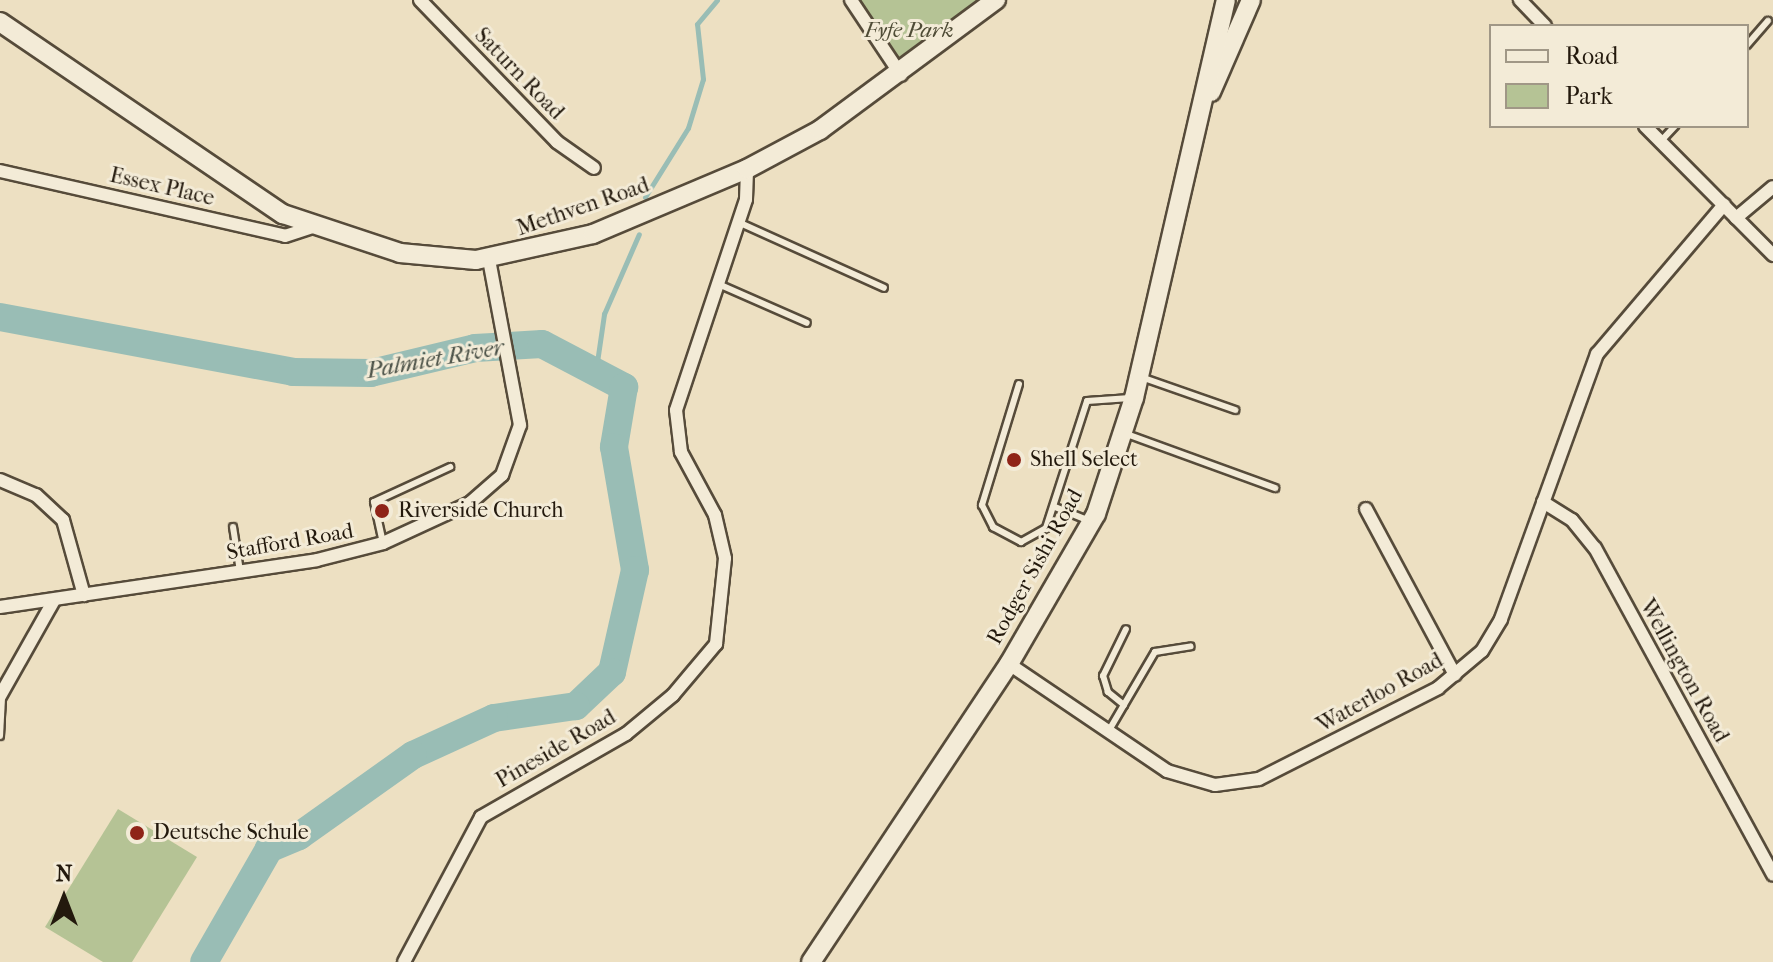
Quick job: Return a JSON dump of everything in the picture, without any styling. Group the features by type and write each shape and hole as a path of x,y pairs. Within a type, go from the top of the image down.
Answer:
{"main road":[{"name":"Methven Road","path":"0,22 220,177 312,227 400,253 489,259 593,234 747,169 901,75 996,0"},
{"name":"Rodger Sishi Road","path":"811,962 1009,664 1092,522 1134,398 1206,102 1226,0"},
{"name":"Rodger Sishi Road","path":"1206,102 1251,0"}],"street":[{"name":"Saturn Road","path":"420,0 557,142 594,168"},
{"path":"851,0 901,75"},
{"path":"1520,0 1543,24"},
{"path":"1647,128 1773,255"},
{"name":"Pineside Road","path":"404,962 481,817 626,734 673,695 716,644 725,558 715,515 681,452 676,410 738,222 747,169"},
{"name":"Essex Place","path":"0,171 285,236 312,227"},
{"path":"1736,218 1773,187"},
{"name":"Waterloo Road","path":"1009,664 1179,776 1231,785 1274,772 1455,675 1492,637 1610,333 1724,205"},
{"name":"Stafford Road","path":"0,607 240,572 383,543 470,503 502,475 520,425 489,259"},
{"path":"0,480 36,495 63,520 84,595"},
{"name":"Wellington Road","path":"1543,502 1572,520 1595,548 1773,875"},
{"path":"1366,509 1455,675"},
{"path":"1,694 54,600"}],"lane":[{"path":"1749,43 1768,21"},
{"path":"1661,141 1673,128"},
{"path":"738,222 884,288"},
{"path":"716,283 807,323"},
{"path":"1138,376 1235,410"},
{"path":"1019,384 983,509 1003,536 1021,542 1043,532 1055,507 1087,401 1134,398"},
{"path":"1124,433 1275,488"},
{"path":"383,543 374,502 450,467"},
{"path":"1055,507 1092,522"},
{"path":"233,527 240,572"},
{"path":"1124,705 1108,692 1103,676 1126,629"},
{"path":"1108,732 1155,652 1191,646"},
{"path":"0,736 1,694"}],"green space":[{"name":"Fyfe Park","path":"847,0 994,0 899,75"},
{"path":"118,809 197,857 132,962 103,962 45,927"}],"waterway":[{"path":"645,197 688,128 703,79 697,24 717,0"},
{"path":"596,369 604,314 639,234"},
{"name":"Palmiet River","path":"0,317 293,372 371,373 475,348 542,344 624,387 614,447 635,570 612,672 576,706 494,718 413,755 299,836 269,849 204,962"}],"place":[{"name":"Shell Select","path":"1014,460"},
{"name":"Riverside Church","path":"382,511"},
{"name":"Deutsche Schule","path":"137,833"}]}
